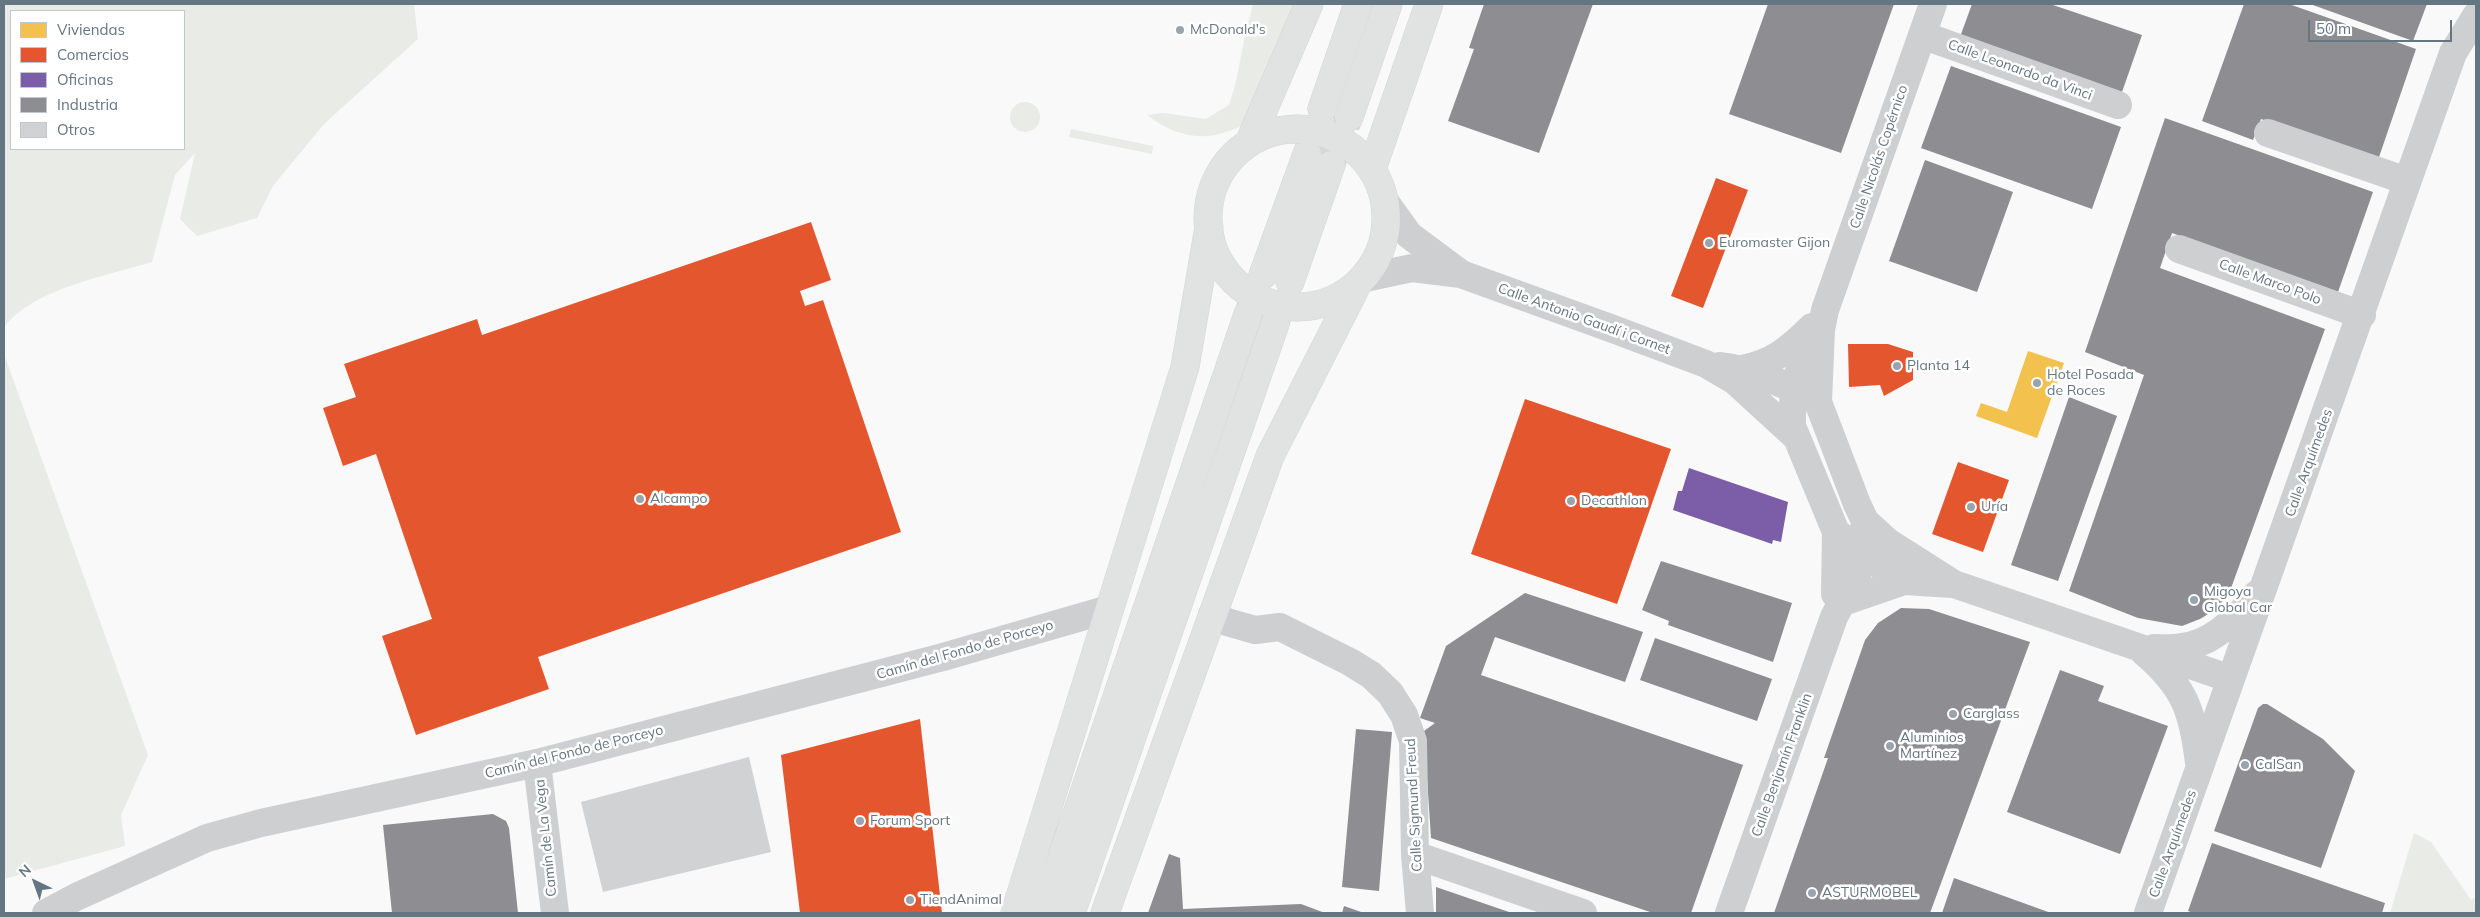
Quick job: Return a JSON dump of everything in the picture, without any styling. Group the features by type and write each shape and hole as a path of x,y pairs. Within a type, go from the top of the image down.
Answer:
{"highway":[{"path":"1249,143 1309,4"},
{"path":"1322,109 1358,4"},
{"path":"1349,117 1388,4"},
{"path":"1372,169 1429,4"},
{"path":"1015,913 1186,367 1209,227 1208,209 1217,178 1229,160 1249,143 1269,133 1290,129 1321,132 1347,144 1372,169 1386,204 1386,231 1379,251 1361,281 1270,456 1105,913"},
{"path":"1263,275 1306,154"},
{"path":"1290,282 1331,165"},
{"path":"1209,227 1219,257 1232,275 1251,295 1266,302 1284,306 1308,306 1329,301 1361,281"},
{"path":"1043,913 1248,314"},
{"path":"1071,913 1276,324"}],"street":[{"name":"Calle Nicolás Copérnico","path":"1810,390 1819,318 1933,4"},
{"name":"Calle Arquímedes","path":"2148,913 2362,315 2453,53 2476,16"},
{"name":"Calle Leonardo da Vinci","path":"1922,35 2118,105"},
{"path":"2268,133 2407,181"},
{"name":"Calle Antonio Gaudí i Cornet","path":"1386,204 1409,235 1461,274"},
{"name":"Calle Marco Polo","path":"2179,249 2362,315"},
{"name":"Calle Antonio Gaudí i Cornet","path":"1361,281 1412,268 1461,274 1738,375 1810,390"},
{"name":"Calle Nicolás Copérnico","path":"1738,375 1792,348 1819,318"},
{"path":"1738,375 1795,436"},
{"path":"1904,580 1862,553 1836,532 1792,426 1792,409 1810,390 1865,521 1888,542 1954,584 2231,679"},
{"name":"Calle Benjamín Franklin","path":"1729,913 1838,604 1860,568 1865,521"},
{"name":"Calle Benjamín Franklin","path":"1836,532 1838,604"},
{"path":"1862,553 1878,550 1904,562 1930,568"},
{"path":"1838,604 1904,580 1954,584"},
{"path":"2138,648 2182,648 2203,642 2243,612 2267,582"},
{"name":"Camín del Fondo de Porceyo","path":"46,913 76,897 207,838 261,823 537,763 962,652 1109,609"},
{"name":"Calle Sigmund Freud","path":"1212,614 1227,622 1255,630 1280,627 1350,662 1371,675 1390,694 1404,715 1413,741 1416,855 1420,913"},
{"path":"2138,648 2160,666 2181,691 2194,726 2200,770"},
{"name":"Camín de La Vega","path":"537,763 555,913"},
{"path":"1416,855 1583,913"}],"shaded area":[{"path":"4,4 414,4 418,39 324,124 273,186 257,218 197,236 180,219 195,153 175,175 152,262 50,294 32,303 16,315 4,328"},
{"path":"1253,4 1298,4 1264,87 1256,104 1241,126 1215,135 1194,136 1165,127 1147,115 1163,113 1206,119 1229,105"},
{"path":"1025,102 1036,106 1040,117 1036,128 1025,132 1014,128 1010,117 1014,106"},
{"path":"1071,129 1153,146 1152,154 1069,137"},
{"path":"4,354 148,755 121,815 125,846 4,879"},
{"path":"2414,833 2431,842 2471,900 2476,897 2476,913 2390,913"}],"building: Viviendas":[{"name":"Hotel Posada de Roces","path":"2028,351 2064,363 2037,438 1976,416 1981,403 2007,412"}],"building: Comercios":[{"name":"Euromaster Gijon","path":"1716,178 1748,190 1703,308 1671,296"},
{"name":"Alcampo","path":"811,222 831,280 800,291 805,306 823,300 901,532 538,657 549,689 416,735 382,636 432,619 376,454 343,466 323,408 356,397 344,364 477,319 482,335"},
{"path":"1848,344 1888,344 1913,352 1913,380 1884,396 1880,385 1849,387"},
{"name":"Decathlon","path":"1525,399 1671,449 1617,604 1471,554"},
{"name":"Uría","path":"1958,462 2009,480 1983,552 1932,534"},
{"name":"Forum Sport","path":"920,719 942,913 800,913 781,755"}],"building: Oficinas":[{"path":"1689,468 1788,502 1781,542 1773,540 1772,544 1673,510 1678,491 1682,491"}],"building: Industria":[{"path":"1484,4 1593,4 1539,153 1448,121 1474,49 1469,48"},
{"path":"1768,4 1894,4 1841,153 1729,114"},
{"path":"1972,4 2050,4 2142,35 2122,92 1960,37"},
{"path":"2244,4 2289,4 2416,49 2378,160 2261,119 2253,140 2202,121"},
{"path":"2310,4 2427,4 2413,41"},
{"path":"1951,66 2121,127 2092,209 1921,148"},
{"path":"2165,118 2373,192 2338,292 2172,233 2160,268 2325,329 2230,591 2218,608 2200,619 2182,626 2138,618 2069,591 2144,375 2085,352"},
{"path":"1925,160 2013,192 1977,292 1889,261"},
{"path":"2069,397 2117,416 2058,581 2011,565"},
{"path":"1661,561 1792,603 1773,662 1668,625 1669,621 1642,610"},
{"path":"1525,593 1643,632 1625,682 1495,637 1481,675 1743,765 1691,913 1653,913 1431,838 1424,731 1435,723 1420,718 1446,646"},
{"path":"1901,608 1929,609 2030,642 1930,913 1774,913 1828,758 1824,758 1865,640 1878,623"},
{"path":"1655,638 1772,679 1757,721 1640,680"},
{"path":"2060,670 2104,686 2098,701 2168,726 2120,854 2007,812"},
{"path":"2263,704 2267,704 2323,739 2355,771 2321,868 2214,831 2258,708"},
{"path":"1356,729 1392,732 1379,891 1342,887"},
{"path":"493,814 506,821 509,828 518,913 392,913 383,825"},
{"path":"2212,843 2385,903 2382,913 2193,913 2188,911"},
{"path":"1169,854 1180,858 1183,909 1301,904 1325,913 1148,913"},
{"path":"1954,878 2051,913 1942,913"},
{"path":"1436,887 1512,913 1436,913"},
{"path":"1344,906 1364,913 1342,913"}],"building: Otros":[{"path":"749,757 771,852 603,892 581,802"}],"tunnel":[{"path":"1307,154 1322,109"},
{"path":"1331,165 1349,117"},
{"path":"1248,314 1263,275"},
{"path":"1275,324 1290,282"}],"place":[{"name":"McDonald's","path":"1180,30"},
{"name":"Euromaster Gijon","path":"1709,243"},
{"name":"Planta 14","path":"1897,366"},
{"name":"Hotel Posada de Roces","path":"2037,383"},
{"name":"Alcampo","path":"640,499"},
{"name":"Decathlon","path":"1571,501"},
{"name":"Uría","path":"1971,507"},
{"name":"Migoya Global Car","path":"2194,600"},
{"name":"Carglass","path":"1953,714"},
{"name":"Aluminios Martínez","path":"1890,746"},
{"name":"CalSan","path":"2245,765"},
{"name":"Forum Sport","path":"860,821"},
{"name":"ASTURMOBEL","path":"1812,893"},
{"name":"TiendAnimal","path":"910,900"}]}
